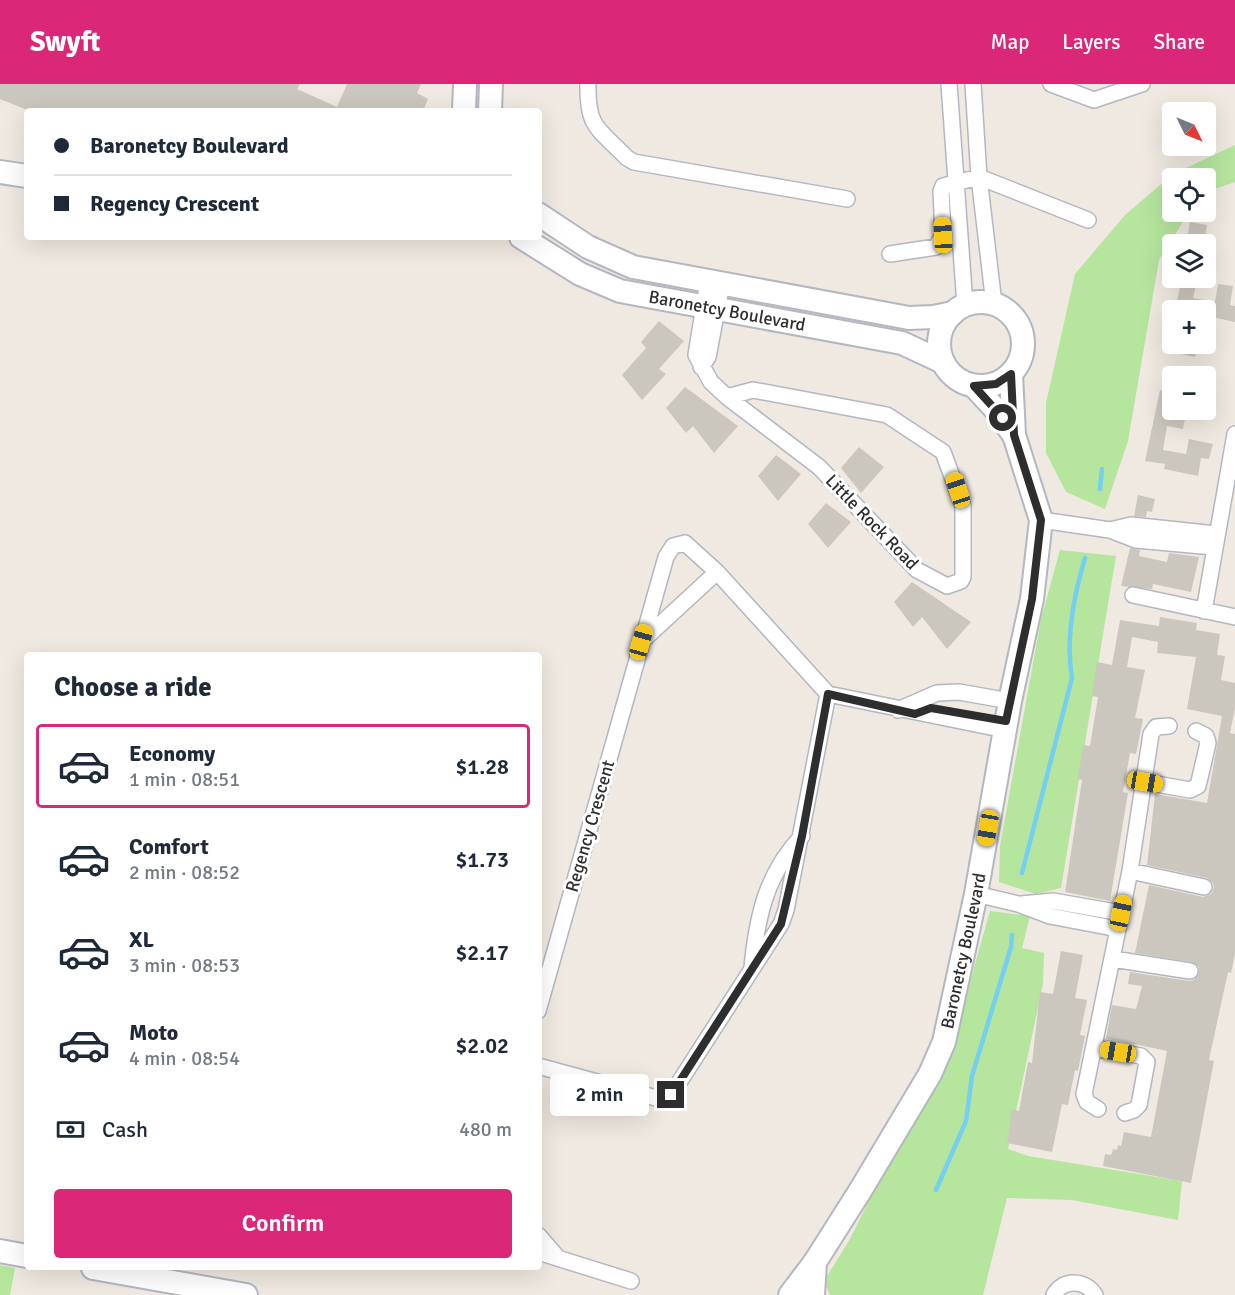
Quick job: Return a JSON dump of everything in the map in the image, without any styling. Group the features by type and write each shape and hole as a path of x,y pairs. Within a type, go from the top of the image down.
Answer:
{"street":[{"path":"464,108 465,84"},
{"path":"490,108 491,84"},
{"path":"588,84 587,109 592,123 627,158 634,162 847,199"},
{"path":"949,84 959,309"},
{"path":"973,84 979,177 994,304"},
{"path":"1051,84 1094,100 1142,84"},
{"path":"0,172 24,176"},
{"path":"890,254 936,247 943,235 941,191 943,186 979,177 1088,220"},
{"name":"Baronetcy Boulevard","path":"542,217 588,247 623,263 909,318 933,317 959,309"},
{"name":"Baronetcy Boulevard","path":"526,240 580,274 612,288 710,309 902,344 943,362"},
{"name":"Little Rock Road","path":"715,282 710,309 708,357 701,367 711,382 727,398 819,466 917,570 946,586 961,581 963,577 963,506 943,452 887,415 753,390 727,398"},
{"path":"982,302 994,304 1012,315 1023,338 1021,360 1011,374 996,384 974,386 955,378 943,362 939,347 940,336 946,321 959,309 982,302"},
{"name":"Baronetcy Boulevard","path":"790,1295 815,1262 930,1074 945,1042 976,894 1007,717 1032,599 1041,520 1014,435 1011,374"},
{"name":"Baronetcy Boulevard","path":"974,386 997,411 1014,435"},
{"path":"1204,610 1235,434"},
{"path":"1041,520 1110,530 1131,525 1215,541"},
{"name":"Regency Crescent","path":"542,997 641,642 666,557 673,546 685,543 717,572 828,694"},
{"path":"641,642 717,572"},
{"path":"1133,595 1235,617"},
{"path":"898,710 937,693 959,692 1007,717"},
{"path":"542,1067 656,1098 665,1097 675,1090 781,924 802,836 828,694 915,714 931,708 1007,717"},
{"path":"1098,1109 1087,1102 1084,1094 1130,871 1153,730 1156,727 1169,726"},
{"path":"1145,782 1190,790 1198,786 1208,743 1206,736 1196,731"},
{"path":"752,969 756,927 763,899 781,861 802,836"},
{"path":"1130,871 1204,887"},
{"path":"976,894 1018,904 1050,916 1118,929"},
{"path":"1018,904 1053,901 1121,913"},
{"path":"1113,958 1190,971"},
{"path":"1094,1048 1141,1056 1147,1062 1139,1105 1134,1110 1125,1113"},
{"path":"542,1240 558,1258"},
{"path":"0,1251 24,1255"},
{"path":"542,1253 631,1281"},
{"name":"Baronetcy Boulevard","path":"811,1292 815,1262"},
{"path":"104,1270 246,1295"},
{"path":"1054,1295 1061,1286 1072,1282 1086,1284 1095,1295"}],"green space":[{"path":"1235,145 1235,182 1216,189 1216,168 1186,168 1216,156 1216,154"},
{"path":"1162,183 1162,222 1183,222 1175,234 1162,234 1162,255 1159,260 1128,441 1105,509 1066,492 1046,453 1046,403 1075,274 1125,215"},
{"path":"1060,550 1116,556 1061,888 1036,894 999,882 1000,846 1041,619"},
{"path":"990,911 1030,916 1022,948 1044,953 1043,984 1008,1149 1028,1156 1182,1181 1178,1220 1072,1200 1007,1198 983,1295 830,1295 824,1281 850,1239 876,1186 951,1049"},
{"path":"0,1265 15,1268 10,1295 0,1295"}],"building":[{"path":"0,84 300,84 297,89 337,107 347,84 421,84 417,93 428,99 424,108 24,109 0,99"},
{"path":"1190,222 1207,225 1206,234 1188,234"},
{"path":"1218,284 1233,286 1230,305 1235,306 1235,322 1216,318"},
{"path":"1180,288 1195,288 1193,298 1204,300 1177,300"},
{"path":"659,321 684,341 659,369 666,374 642,400 622,375 646,348 641,342"},
{"path":"685,387 738,426 714,453 693,426 686,433 666,408"},
{"path":"1160,390 1162,390 1162,420 1185,420 1183,429 1167,426 1163,450 1186,454 1189,439 1213,444 1209,459 1201,458 1198,476 1164,469 1165,464 1145,461"},
{"path":"859,447 884,467 861,493 841,468"},
{"path":"776,455 801,474 778,501 758,476"},
{"path":"1138,495 1155,499 1152,512 1147,511 1146,517 1134,516"},
{"path":"826,503 851,522 828,548 808,524"},
{"path":"1130,548 1140,550 1139,556 1167,562 1169,553 1199,557 1191,592 1153,584 1152,589 1121,586"},
{"path":"912,582 971,622 947,649 922,617 913,627 894,602"},
{"path":"1160,617 1197,623 1196,630 1220,634 1217,655 1225,656 1221,680 1235,683 1235,708 1230,733 1235,734 1235,954 1231,973 1228,972 1209,1060 1214,1061 1191,1183 1103,1166 1105,1154 1111,1155 1113,1149 1117,1150 1118,1145 1121,1146 1124,1132 1151,1137 1167,1051 1106,1038 1112,1005 1136,1009 1142,986 1128,984 1130,972 1189,981 1194,980 1199,973 1199,967 1192,962 1135,953 1149,885 1203,897 1211,894 1214,888 1213,883 1207,878 1147,865 1155,794 1207,803 1222,716 1187,709 1196,657 1157,653 1158,642 1132,637 1127,667 1145,670 1135,718 1143,719 1136,754 1130,753 1123,792 1128,793 1110,901 1065,892 1082,780 1078,779 1083,745 1090,746 1098,697 1092,696 1097,662 1112,665 1120,620 1159,626"},
{"path":"1061,951 1083,955 1075,998 1087,1000 1080,1035 1085,1036 1078,1071 1075,1070 1068,1105 1062,1104 1052,1152 1007,1143 1012,1109 1019,1111 1028,1062 1032,1063 1040,992 1053,994"}],"waterway":[{"path":"1100,489 1102,469"},
{"path":"1022,873 1072,678 1070,633 1077,587 1085,558"},
{"path":"936,1190 966,1121 972,1076 1011,947 1012,935"}],"route":[{"path":"671,1095 781,924 802,836 828,694 915,714 931,708 955,710 1006,721 1032,599 1041,520 1014,435 1011,411 1011,374 996,384 983,387 974,386 1003,418"}]}
